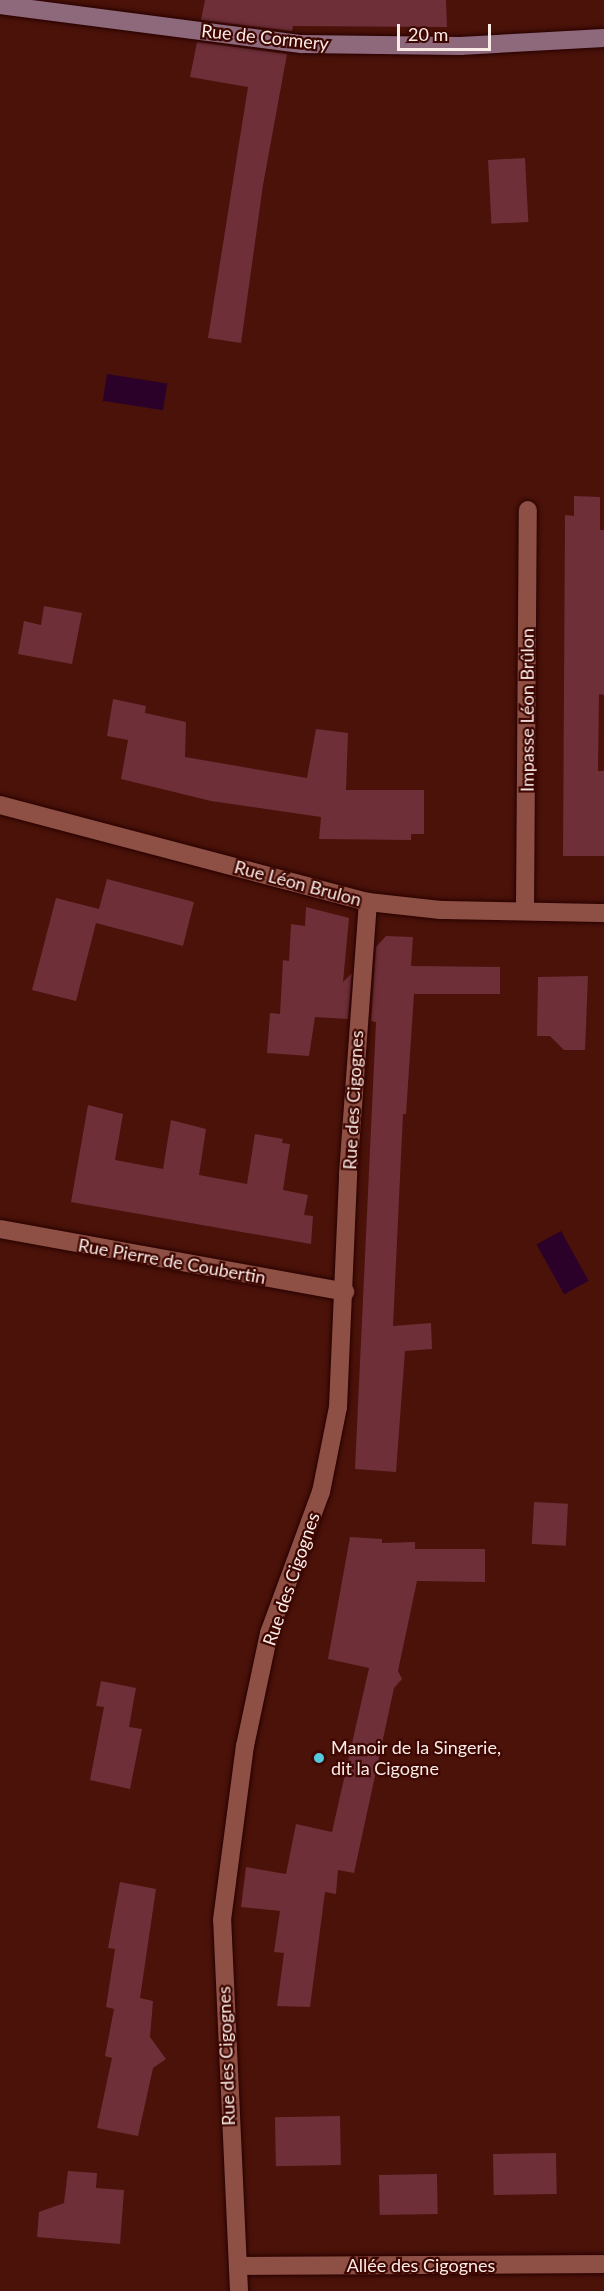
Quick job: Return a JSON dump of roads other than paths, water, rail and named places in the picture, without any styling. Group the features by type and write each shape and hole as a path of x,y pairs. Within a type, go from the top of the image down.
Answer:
{"main road":[{"name":"Rue de Cormery","path":"0,5 302,44 460,46 604,38"}],"street":[{"name":"Impasse Léon Brûlon","path":"525,911 528,510"},
{"name":"Rue Léon Brulon","path":"0,805 368,902 441,910 604,913"},
{"name":"Rue des Cigognes","path":"239,2291 222,1920 245,1746 269,1634 316,1510 332,1445 345,1292 349,1163 368,902"},
{"name":"Rue Pierre de Coubertin","path":"0,1229 345,1292"},
{"name":"Allée des Cigognes","path":"238,2266 604,2264"}],"place":[{"name":"Manoir de la Singerie, dit la Cigogne","path":"319,1758"}]}
